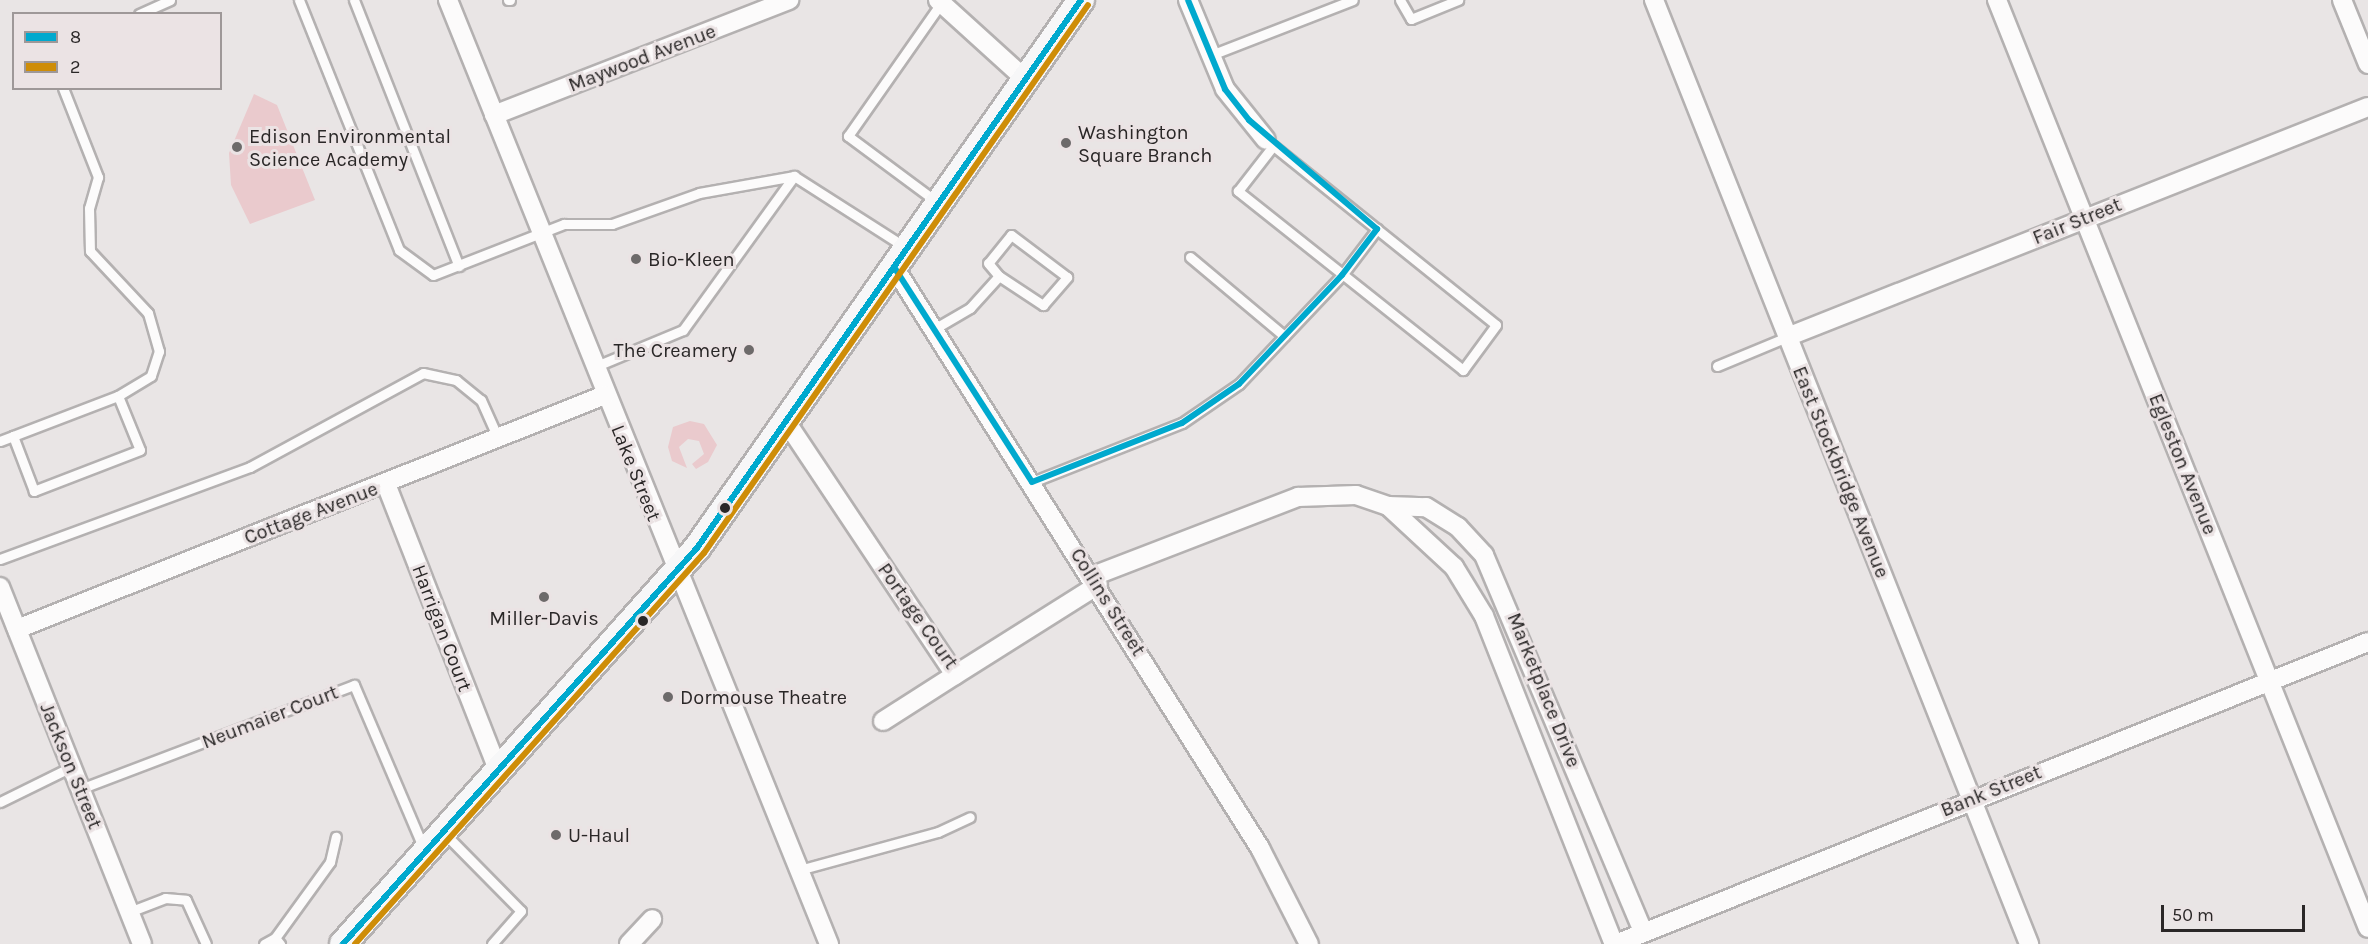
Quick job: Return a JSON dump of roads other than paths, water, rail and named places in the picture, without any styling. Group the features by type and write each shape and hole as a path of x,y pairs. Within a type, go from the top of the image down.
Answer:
{"main road":[{"path":"343,944 445,834 676,573 901,258 1081,0"}],"street":[{"name":"Lake Street","path":"448,0 676,573 830,944"},
{"name":"Maywood Avenue","path":"494,116 789,0"},
{"path":"1188,0 1225,89 1270,143"},
{"name":"East Stockbridge Avenue","path":"1654,0 2029,944"},
{"name":"Egleston Avenue","path":"1997,0 2368,928"},
{"path":"2342,0 2368,64"},
{"path":"939,1 1025,79"},
{"name":"Fair Street","path":"1787,337 2368,107"},
{"name":"Collins Street","path":"901,258 934,329 1096,580 1260,848 1309,944"},
{"name":"Cottage Avenue","path":"16,629 386,484 605,395"},
{"name":"Portage Court","path":"785,420 955,675 1096,580"},
{"name":"Harrigan Court","path":"386,484 499,772"},
{"name":"Marketplace Drive","path":"1096,580 1298,497 1356,495 1388,506 1454,567 1484,616 1615,944"},
{"name":"Marketplace Drive","path":"1388,506 1408,503 1435,512 1484,555 1643,932"},
{"name":"Jackson Street","path":"0,587 142,944"},
{"name":"Bank Street","path":"1615,944 1970,798 2368,642"},
{"path":"883,721 955,675"},
{"path":"629,944 652,919"}],"lane":[{"path":"143,0 143,12 170,0"},
{"path":"299,0 399,250 433,275 541,236 564,224 612,224 699,193 794,176 901,258"},
{"path":"354,0 459,266"},
{"path":"1211,56 1353,0"},
{"path":"1400,0 1411,19 1458,0"},
{"path":"939,1 848,136 939,203"},
{"path":"0,441 118,396 151,376 159,351 148,313 90,251 89,208 98,177 64,90"},
{"path":"1270,143 1377,229 1496,325 1463,370 1238,191 1270,143"},
{"path":"594,367 683,330 794,176"},
{"path":"1032,482 1182,423 1239,384 1342,275 1377,229"},
{"path":"1011,235 1067,277 1043,305 999,276 988,264 1011,235"},
{"path":"1190,257 1284,336"},
{"path":"934,329 970,308 999,276"},
{"path":"1717,366 1787,337"},
{"path":"0,559 250,467 423,373 456,380 481,400 498,438"},
{"path":"13,436 34,490 140,450 118,396"},
{"name":"Neumaier Court","path":"80,789 354,685 426,854"},
{"path":"0,802 71,767"},
{"path":"799,870 938,832 970,817"},
{"path":"445,834 521,911 492,944"},
{"path":"264,944 278,941 330,862 336,837"},
{"path":"129,912 165,898 186,900 206,944"}],"place":[{"name":"Washington Square Branch","path":"1066,143"},
{"name":"Edison Environmental Science Academy","path":"237,147"},
{"name":"Bio-Kleen","path":"636,259"},
{"name":"The Creamery","path":"749,350"},
{"name":"Miller-Davis","path":"544,597"},
{"name":"Dormouse Theatre","path":"668,697"},
{"name":"U-Haul","path":"556,835"}]}
